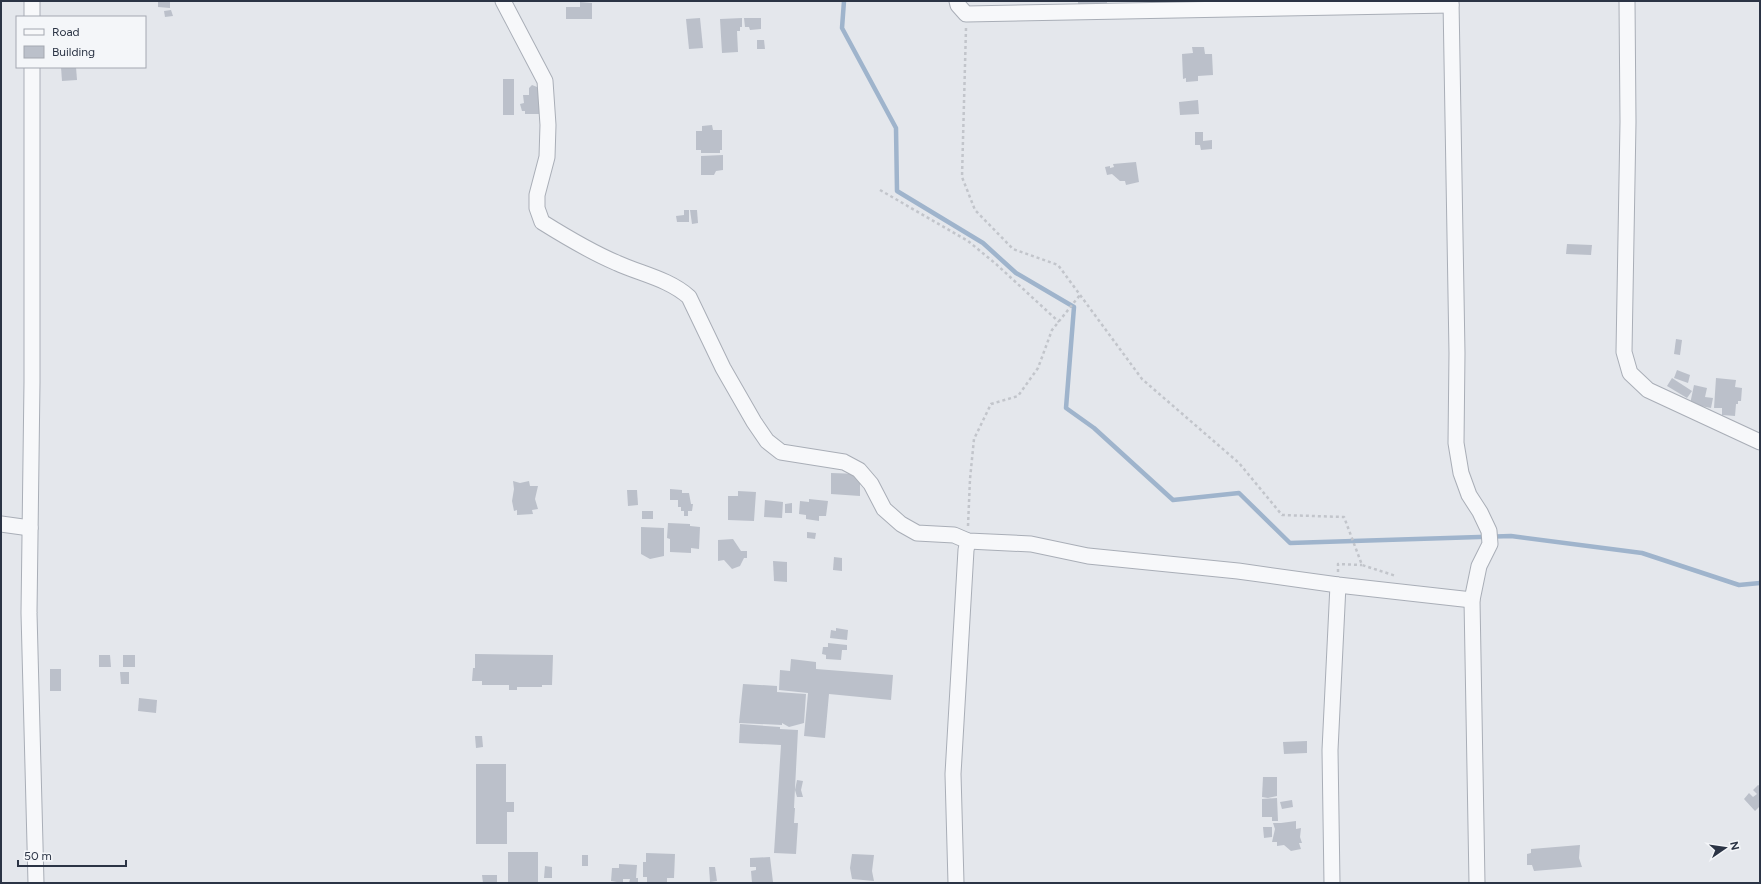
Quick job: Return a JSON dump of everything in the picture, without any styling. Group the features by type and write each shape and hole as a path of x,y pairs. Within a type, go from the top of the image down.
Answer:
{"street":[{"path":"32,1 32,16"},
{"path":"503,1 544,81 548,125 547,157 537,195 537,208 542,222 617,263 663,281 682,291 689,297 723,368 754,422 767,441 781,452 844,462 858,470 871,484 884,509 901,524 917,533 954,535 968,541 1031,544 1088,556 1238,571 1338,585 1472,600"},
{"path":"957,1 958,6 966,14 1266,5 1451,3 1457,353 1456,443 1461,473 1470,495 1489,531 1490,544 1479,566 1472,600 1477,883"},
{"path":"1627,1 1628,122 1624,352 1630,373 1648,390 1760,442"},
{"path":"32,68 32,382 29,613 36,883"},
{"path":"1,524 30,528"},
{"path":"956,883 953,774 968,541"},
{"path":"1332,883 1330,750 1338,585"}],"path":[{"path":"966,14 962,177 975,210 1013,249 1058,265 1142,379 1239,463 1282,515 1344,517 1362,565"},
{"path":"880,190 968,241 996,264 1059,322"},
{"path":"968,541 970,479 974,439 991,404 1018,396 1038,368 1052,330 1080,295"},
{"path":"1338,585 1338,564 1362,565 1398,577"}],"building":[{"path":"158,1 170,1 170,8 158,7"},
{"path":"1078,1 1107,1 1107,6 1078,6"},
{"path":"580,2 592,3 592,19 566,19 566,7 580,7"},
{"path":"171,10 173,16 165,17 164,11"},
{"path":"700,18 703,48 689,49 686,19"},
{"path":"742,18 742,27 740,27 740,31 737,31 738,52 722,53 720,19"},
{"path":"744,18 761,18 761,29 750,30 749,27 745,27"},
{"path":"757,40 764,40 765,49 757,49"},
{"path":"1192,47 1204,47 1205,54 1212,54 1213,75 1198,76 1198,81 1186,82 1186,78 1183,79 1182,54 1193,53"},
{"path":"61,68 76,68 77,80 62,81"},
{"path":"503,79 514,79 514,115 503,115"},
{"path":"532,85 540,90 551,114 525,114 525,111 522,111 520,104 524,103 523,95 529,95 529,88"},
{"path":"1198,100 1199,114 1180,115 1179,102"},
{"path":"712,125 713,130 722,130 722,150 720,150 720,153 701,153 701,150 696,150 696,131 702,131 702,126"},
{"path":"1195,132 1203,132 1203,141 1212,140 1212,149 1201,150 1200,145 1195,145"},
{"path":"723,155 723,170 716,171 714,175 701,175 701,156"},
{"path":"1136,162 1139,182 1126,185 1125,181 1120,181 1112,174 1107,175 1105,167 1110,166 1110,168 1114,167 1113,164"},
{"path":"684,210 689,210 689,222 677,222 676,216 684,215"},
{"path":"690,210 697,210 698,223 692,224"},
{"path":"1567,244 1592,245 1591,255 1566,254"},
{"path":"1676,339 1682,340 1680,355 1674,354"},
{"path":"1677,370 1690,375 1688,383 1674,378"},
{"path":"1672,378 1692,391 1687,398 1667,386"},
{"path":"1716,378 1736,380 1735,387 1742,388 1741,401 1738,401 1738,404 1736,404 1735,416 1722,415 1722,408 1714,408"},
{"path":"1694,385 1707,388 1705,397 1713,398 1711,408 1690,404"},
{"path":"831,473 860,474 860,496 831,494"},
{"path":"513,481 520,483 529,481 530,486 538,486 535,499 538,509 532,510 533,514 517,515 517,510 514,511 512,501 514,489"},
{"path":"670,489 682,490 682,493 689,493 691,504 693,504 692,511 688,511 688,516 684,516 684,511 681,511 681,507 678,507 678,500 670,500"},
{"path":"627,490 637,490 638,505 628,506"},
{"path":"738,491 756,492 754,521 728,520 728,496 738,496"},
{"path":"809,499 828,501 826,516 819,516 819,521 806,519 806,515 799,514 800,501 809,502"},
{"path":"765,500 783,502 782,518 764,517"},
{"path":"792,503 792,513 785,513 785,504"},
{"path":"642,511 653,511 653,519 642,519"},
{"path":"668,523 690,524 690,526 700,527 699,549 691,548 691,553 670,552 670,539 667,538"},
{"path":"641,527 664,528 664,556 650,559 641,554"},
{"path":"807,532 816,533 815,539 807,538"},
{"path":"733,539 741,551 747,551 747,558 744,558 740,566 732,569 724,560 718,561 718,540"},
{"path":"834,557 842,558 842,571 833,570"},
{"path":"773,561 787,562 787,582 774,581"},
{"path":"836,628 848,630 847,640 830,638 831,630 836,631"},
{"path":"828,643 847,645 847,650 842,650 841,660 826,659 826,655 822,654 823,647 828,647"},
{"path":"475,654 553,655 552,685 542,685 542,687 517,687 517,690 509,690 509,685 482,685 482,681 472,681 473,668 475,668"},
{"path":"99,655 110,655 111,667 99,667"},
{"path":"123,655 135,655 135,667 123,667"},
{"path":"791,659 816,662 816,669 893,675 891,700 829,694 825,738 804,736 808,693 779,690 780,670 790,671"},
{"path":"50,669 61,669 61,691 50,691"},
{"path":"120,672 129,672 129,684 121,684"},
{"path":"743,684 777,686 777,692 806,694 804,723 789,727 782,723 782,725 739,723"},
{"path":"139,698 157,700 156,713 138,711"},
{"path":"740,724 798,730 794,808 794,823 798,823 796,854 774,853 781,745 739,743"},
{"path":"475,736 482,736 483,747 476,748"},
{"path":"1307,741 1307,753 1284,754 1283,742"},
{"path":"476,764 506,764 506,802 514,802 514,812 507,812 507,844 476,844"},
{"path":"1263,777 1277,777 1277,796 1268,798 1262,797"},
{"path":"797,780 803,781 801,790 803,797 797,797 795,790"},
{"path":"1758,785 1760,786 1760,806 1755,811 1744,799 1749,793 1753,797 1757,794 1753,790"},
{"path":"1277,798 1278,821 1272,821 1272,817 1262,817 1262,799"},
{"path":"1292,800 1293,807 1282,809 1280,802"},
{"path":"1296,821 1296,829 1301,828 1300,837 1302,843 1299,843 1301,849 1291,851 1284,845 1277,846 1277,842 1272,842 1275,829 1273,823"},
{"path":"1263,827 1272,827 1272,837 1264,838"},
{"path":"1580,845 1579,858 1582,867 1534,871 1532,865 1527,865 1527,854 1531,853 1531,849"},
{"path":"508,852 538,852 538,883 508,883"},
{"path":"646,853 675,854 674,878 667,878 667,882 647,882 647,877 643,877 643,862 646,862"},
{"path":"852,854 874,855 872,871 874,881 852,879 850,868"},
{"path":"582,855 588,855 588,866 582,866"},
{"path":"770,857 773,882 752,883 751,871 756,870 756,867 750,867 750,858"},
{"path":"619,864 637,865 636,878 638,878 638,883 629,883 630,879 623,879 623,883 611,881 612,868 619,868"},
{"path":"545,866 552,867 552,878 544,878"},
{"path":"709,867 715,867 717,881 710,882"},
{"path":"482,875 497,875 497,883 483,883"}],"waterway":[{"path":"844,1 842,28 896,128 897,191 983,243 1016,273 1074,307 1066,408 1094,428 1173,500 1239,493 1290,543 1511,536 1642,553 1739,585 1760,583"}]}
